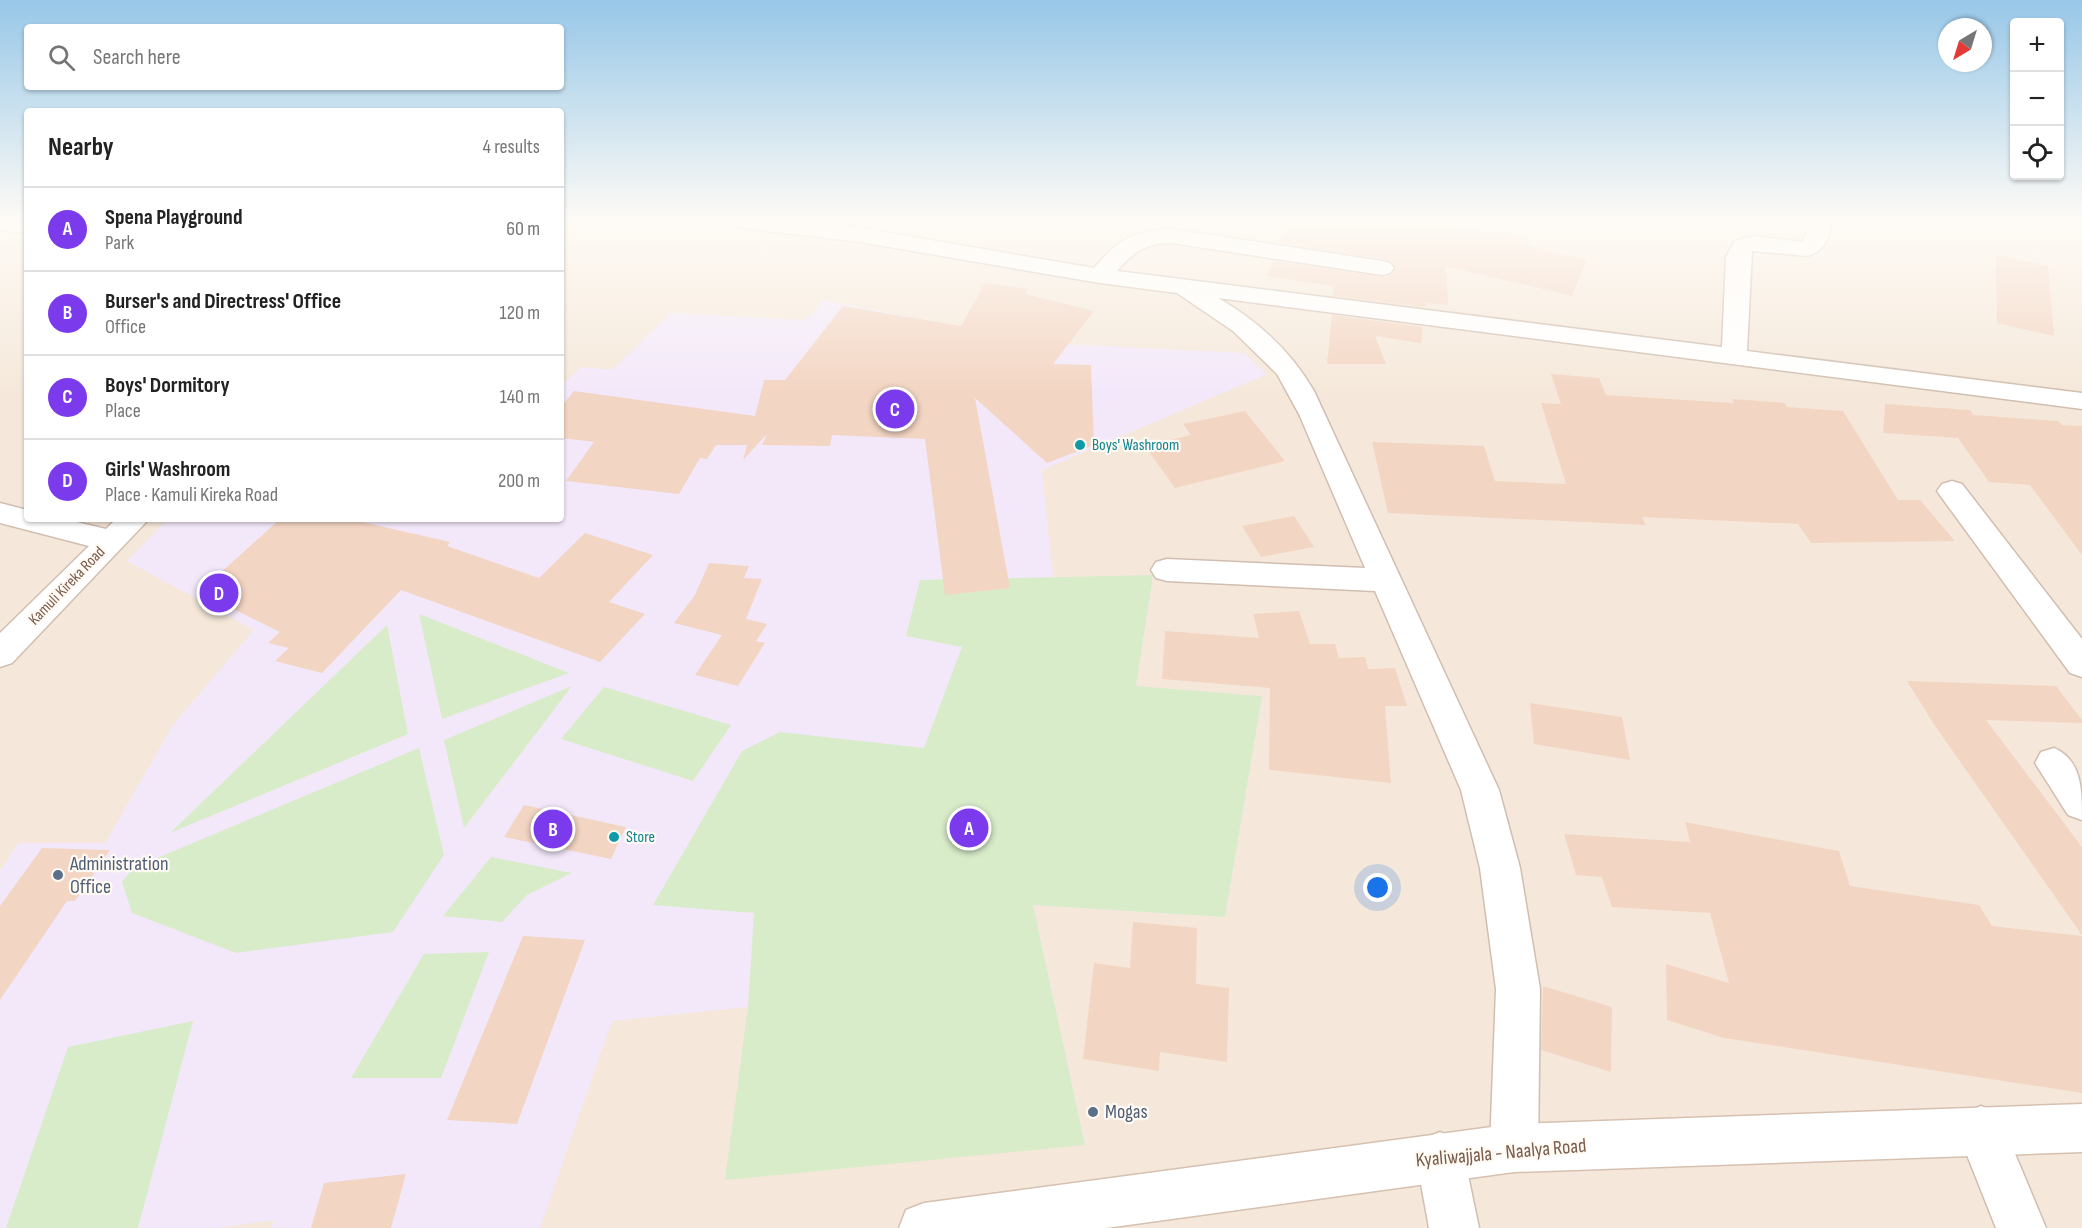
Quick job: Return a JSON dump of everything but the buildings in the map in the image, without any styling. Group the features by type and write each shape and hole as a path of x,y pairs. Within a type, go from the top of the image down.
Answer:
{"street":[{"path":"1117,278 1272,296 2082,401"},
{"path":"1734,357 1737,278"},
{"path":"1175,286 1238,321 1287,370 1313,414 1480,790 1500,868 1518,989 1514,1148"},
{"path":"1952,491 2082,664"},
{"path":"0,513 24,519"},
{"path":"36,522 111,541"},
{"name":"Kamuli Kireka Road","path":"0,654 131,522"},
{"path":"1167,570 1385,580"},
{"path":"2054,764 2082,804"},
{"name":"Kyaliwajjala - Naalya Road","path":"924,1228 1440,1156 1514,1148 2082,1128"},
{"path":"1981,1130 2021,1228"},
{"path":"1440,1156 1454,1228"}],"shaded area":[{"path":"0,278 24,278 24,522 564,522 564,278 2082,278 2082,1228 0,1228"},
{"path":"821,300 1024,342 1244,353 1267,374 1042,470 1053,579 1153,575 1136,686 1262,696 1225,917 1033,905 1085,1145 747,1007 612,1021 540,1228 272,1228 273,1220 219,1228 0,1228 0,870 19,843 105,843 173,725 254,630 127,561 165,522 564,522 564,383 581,367 612,370 671,313 803,320 814,314"}],"green space":[{"path":"1153,575 1136,686 1262,696 1225,917 1033,905 1085,1145 725,1180 748,1007 754,913 653,905 742,751 780,732 924,748 962,647 906,636 920,580"},
{"path":"419,614 569,673 442,719"},
{"path":"387,625 408,734 170,833"},
{"path":"572,686 464,828 444,740"},
{"path":"604,687 731,725 693,781 561,739"},
{"path":"419,748 444,855 393,932 236,953 132,913 122,882 133,868"},
{"path":"491,857 572,873 527,895 502,922 443,916"},
{"path":"489,952 441,1078 351,1078 424,954"},
{"path":"193,1021 138,1228 6,1228 68,1047"}],"place":[{"name":"Boys' Dormitory","path":"895,409"},
{"name":"Boys' Washroom","path":"1080,445"},
{"name":"Girls' Washroom","path":"219,593"},
{"name":"Spena Playground","path":"969,828"},
{"name":"Burser's and Directress' Office","path":"553,829"},
{"name":"Store","path":"614,837"},
{"name":"Administration Office","path":"58,875"},
{"name":"Mogas","path":"1093,1112"}]}
